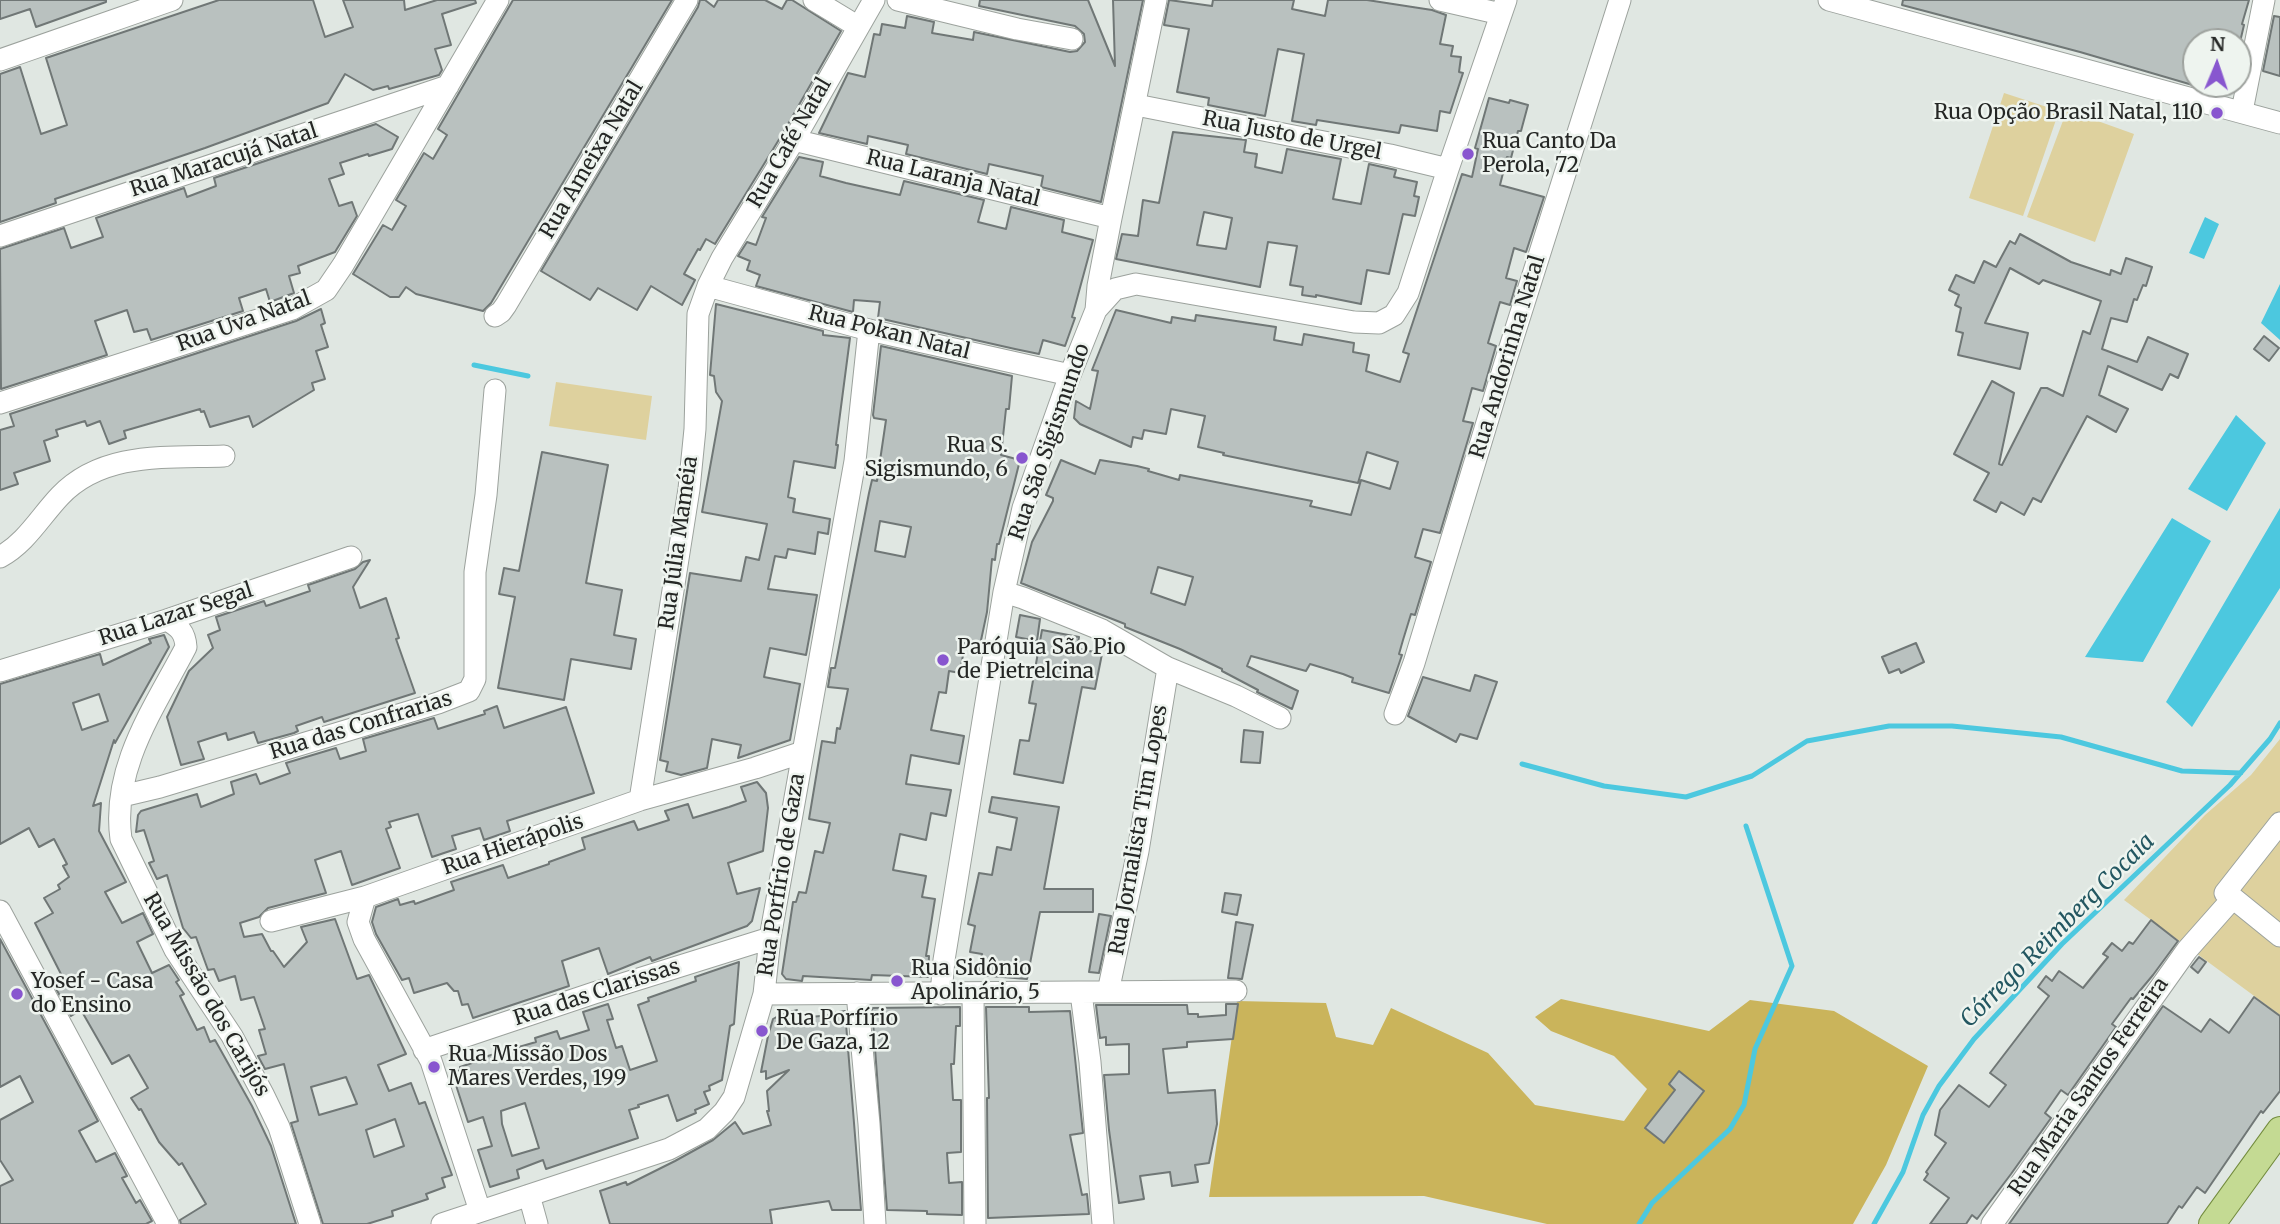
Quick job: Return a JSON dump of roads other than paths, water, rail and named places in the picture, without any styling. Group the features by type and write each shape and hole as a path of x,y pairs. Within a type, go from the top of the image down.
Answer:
{"main road":[{"path":"2212,1224 2280,1130"}],"street":[{"path":"0,60 172,0"},
{"name":"Rua Uva Natal","path":"0,403 292,309 326,290 344,265 498,0"},
{"name":"Rua Ameixa Natal","path":"495,316 506,305 687,0"},
{"path":"814,0 857,26"},
{"name":"Rua Café Natal","path":"708,286 874,0"},
{"path":"898,0 1017,29 1072,39"},
{"path":"1096,310 1111,218 1156,0"},
{"path":"1440,0 1503,7 1448,169"},
{"name":"Rua Andorinha Natal","path":"1395,714 1414,663 1505,363 1620,0"},
{"path":"1829,0 2280,123"},
{"path":"2242,111 2264,0"},
{"name":"Rua Maracujá Natal","path":"0,236 448,86"},
{"name":"Rua Justo de Urgel","path":"1136,105 1448,169"},
{"name":"Rua Laranja Natal","path":"794,140 1111,218"},
{"name":"Rua São Sigismundo","path":"941,994 944,960 1004,592 1023,508 1096,310 1115,289 1136,284 1354,322 1379,323 1394,315 1408,293 1448,169"},
{"name":"Rua Pokan Natal","path":"708,286 869,331 1070,375"},
{"name":"Rua Júlia Maméia","path":"640,800 689,489 695,429 698,314 708,286"},
{"name":"Rua Porfírio de Gaza","path":"442,1224 669,1149 707,1129 734,1097 764,994 770,938 793,803 855,461 869,331"},
{"name":"Rua das Confrarias","path":"122,796 160,787 469,691 475,679 475,572 489,468 495,390"},
{"path":"0,557 12,550 63,493 89,472 123,461 224,456"},
{"name":"Rua Lazar Segal","path":"0,671 167,620 351,557"},
{"path":"1004,592 1102,630 1168,668 1236,696 1280,718"},
{"name":"Rua Missão dos Carijós","path":"167,620 180,628 186,638 186,647 135,741 128,763 119,822 124,848 175,950 232,1036 264,1096 279,1127 310,1224"},
{"name":"Rua Jornalista Tim Lopes","path":"1108,992 1138,851 1168,668"},
{"name":"Rua Hierápolis","path":"271,921 365,897 640,800 803,752"},
{"path":"755,768 781,778 793,803"},
{"path":"2280,823 2225,893 2280,936"},
{"path":"365,897 358,922 364,939 431,1061 480,1212"},
{"name":"Rua Maria Santos Ferreira","path":"1992,1224 2187,950 2233,898"},
{"path":"0,911 168,1224"},
{"name":"Rua das Clarissas","path":"424,1049 770,938"},
{"path":"764,994 1236,991"},
{"path":"857,993 875,1224"},
{"path":"973,993 975,1224"},
{"path":"1082,993 1103,1224"},
{"path":"529,1195 537,1224"}],"water":[{"path":"2205,217 2219,224 2204,259 2189,253"},
{"path":"2280,284 2280,340 2261,323"},
{"path":"2236,415 2266,443 2227,511 2188,489"},
{"path":"2280,508 2280,588 2192,727 2166,702"},
{"path":"2172,518 2211,541 2143,662 2085,657"}],"waterway":[{"path":"474,365 528,376"},
{"name":"Córrego Reimberg Cocaia","path":"1874,1224 1903,1172 1923,1115 1939,1086 1974,1039 2062,944 2230,785 2270,739 2280,723"},
{"path":"1522,764 1604,786 1686,797 1752,776 1807,741 1889,726 1952,726 2061,737 2182,771 2241,773"},
{"path":"1639,1224 1652,1203 1730,1129 1744,1105 1755,1049 1792,966 1746,826"}],"place":[{"name":"Rua Opção Brasil Natal, 110","path":"2217,113"},
{"name":"Rua Canto Da Perola, 72","path":"1468,154"},
{"name":"Rua S. Sigismundo, 6","path":"1022,458"},
{"name":"Paróquia São Pio de Pietrelcina","path":"943,660"},
{"name":"Rua Sidônio Apolinário, 5","path":"897,981"},
{"name":"Yosef - Casa do Ensino","path":"17,994"},
{"name":"Rua Porfírio De Gaza, 12","path":"762,1031"},
{"name":"Rua Missão Dos Mares Verdes, 199","path":"434,1067"}]}
